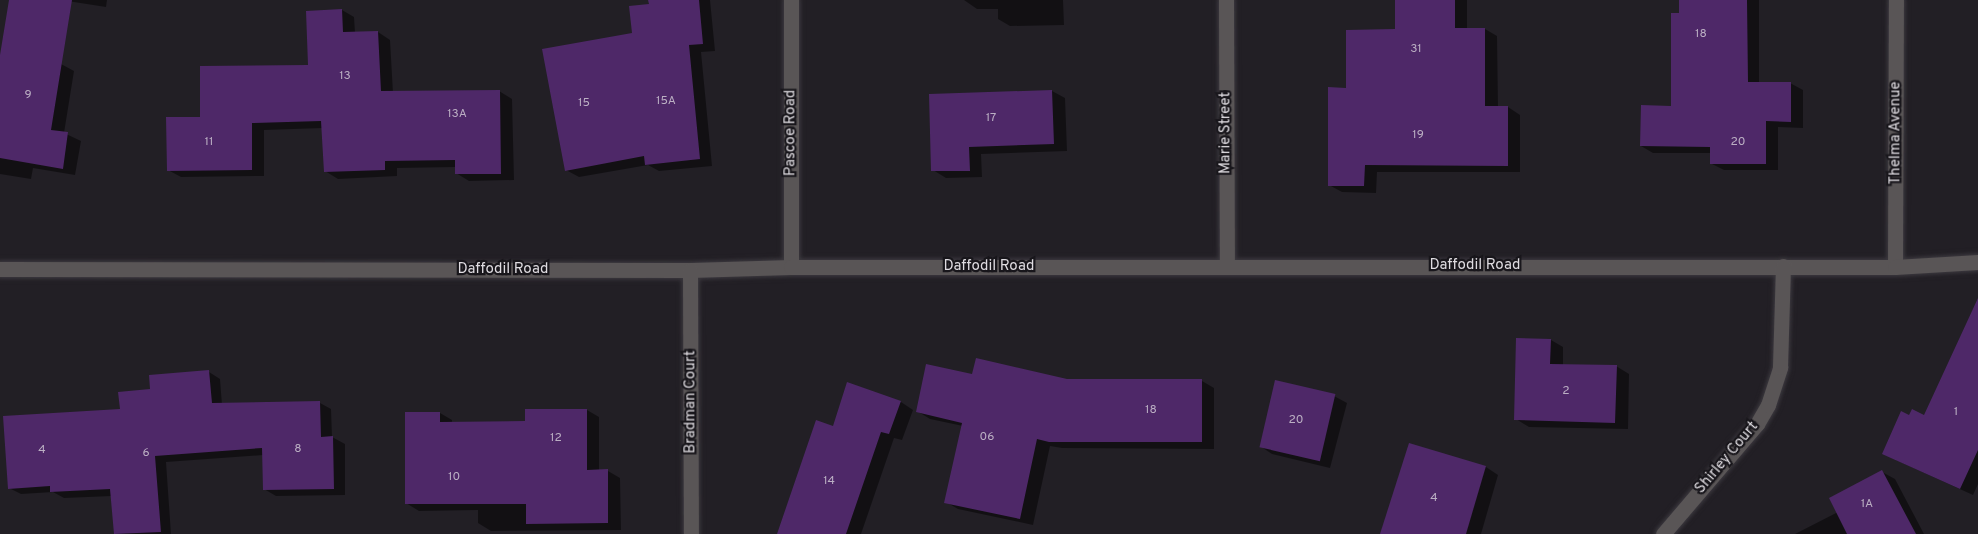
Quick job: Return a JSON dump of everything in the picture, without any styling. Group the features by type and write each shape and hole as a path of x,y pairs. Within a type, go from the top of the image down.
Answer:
{"street":[{"name":"Pascoe Road","path":"790,0 791,267"},
{"name":"Marie Street","path":"1226,0 1227,266"},
{"name":"Thelma Avenue","path":"1895,267 1896,0"},
{"name":"Daffodil Road","path":"0,269 1895,267 1978,262"},
{"name":"Shirley Court","path":"1663,534 1756,424 1768,405 1780,367 1783,266"},
{"name":"Bradman Court","path":"690,270 692,534"}],"building":[{"path":"9,0 72,0 51,130 68,132 63,169 0,158 0,55"},
{"path":"648,0 699,0 703,44 689,45 700,159 645,165 644,156 565,171 542,49 632,33 629,6 649,4"},
{"path":"1395,0 1455,0 1455,28 1485,28 1485,106 1508,106 1508,166 1365,165 1364,186 1328,186 1328,87 1346,88 1346,30 1395,29"},
{"path":"1679,0 1747,0 1748,82 1791,82 1791,122 1766,121 1766,164 1710,164 1710,147 1640,146 1641,105 1671,106 1671,13 1679,13"},
{"path":"342,9 343,32 378,31 381,91 500,90 501,174 455,174 455,160 385,161 385,170 324,172 321,121 252,123 252,170 167,171 166,117 200,117 200,66 308,65 306,11"},
{"path":"1052,90 1054,144 969,147 970,171 931,171 929,94"},
{"path":"1978,298 1978,450 1960,489 1882,454 1901,411 1909,415 1912,409 1924,415"},
{"path":"1516,338 1551,339 1550,364 1617,365 1615,423 1514,420"},
{"path":"976,358 1067,379 1202,379 1202,442 1049,442 1037,439 1020,519 944,503 962,423 916,412 926,364 972,374"},
{"path":"209,370 212,403 320,401 321,437 333,436 334,489 263,490 262,448 155,456 161,532 114,534 110,489 50,492 50,486 8,489 3,416 120,409 118,392 150,389 149,375"},
{"path":"1275,380 1335,394 1320,461 1259,447"},
{"path":"847,382 901,401 889,434 881,432 846,534 777,534 816,420 833,426"},
{"path":"525,409 587,409 587,470 608,469 608,523 526,524 526,504 405,504 405,412 440,412 440,422 525,421"},
{"path":"1409,443 1486,466 1466,534 1380,534"},
{"path":"1882,470 1916,534 1847,534 1829,498"}]}
